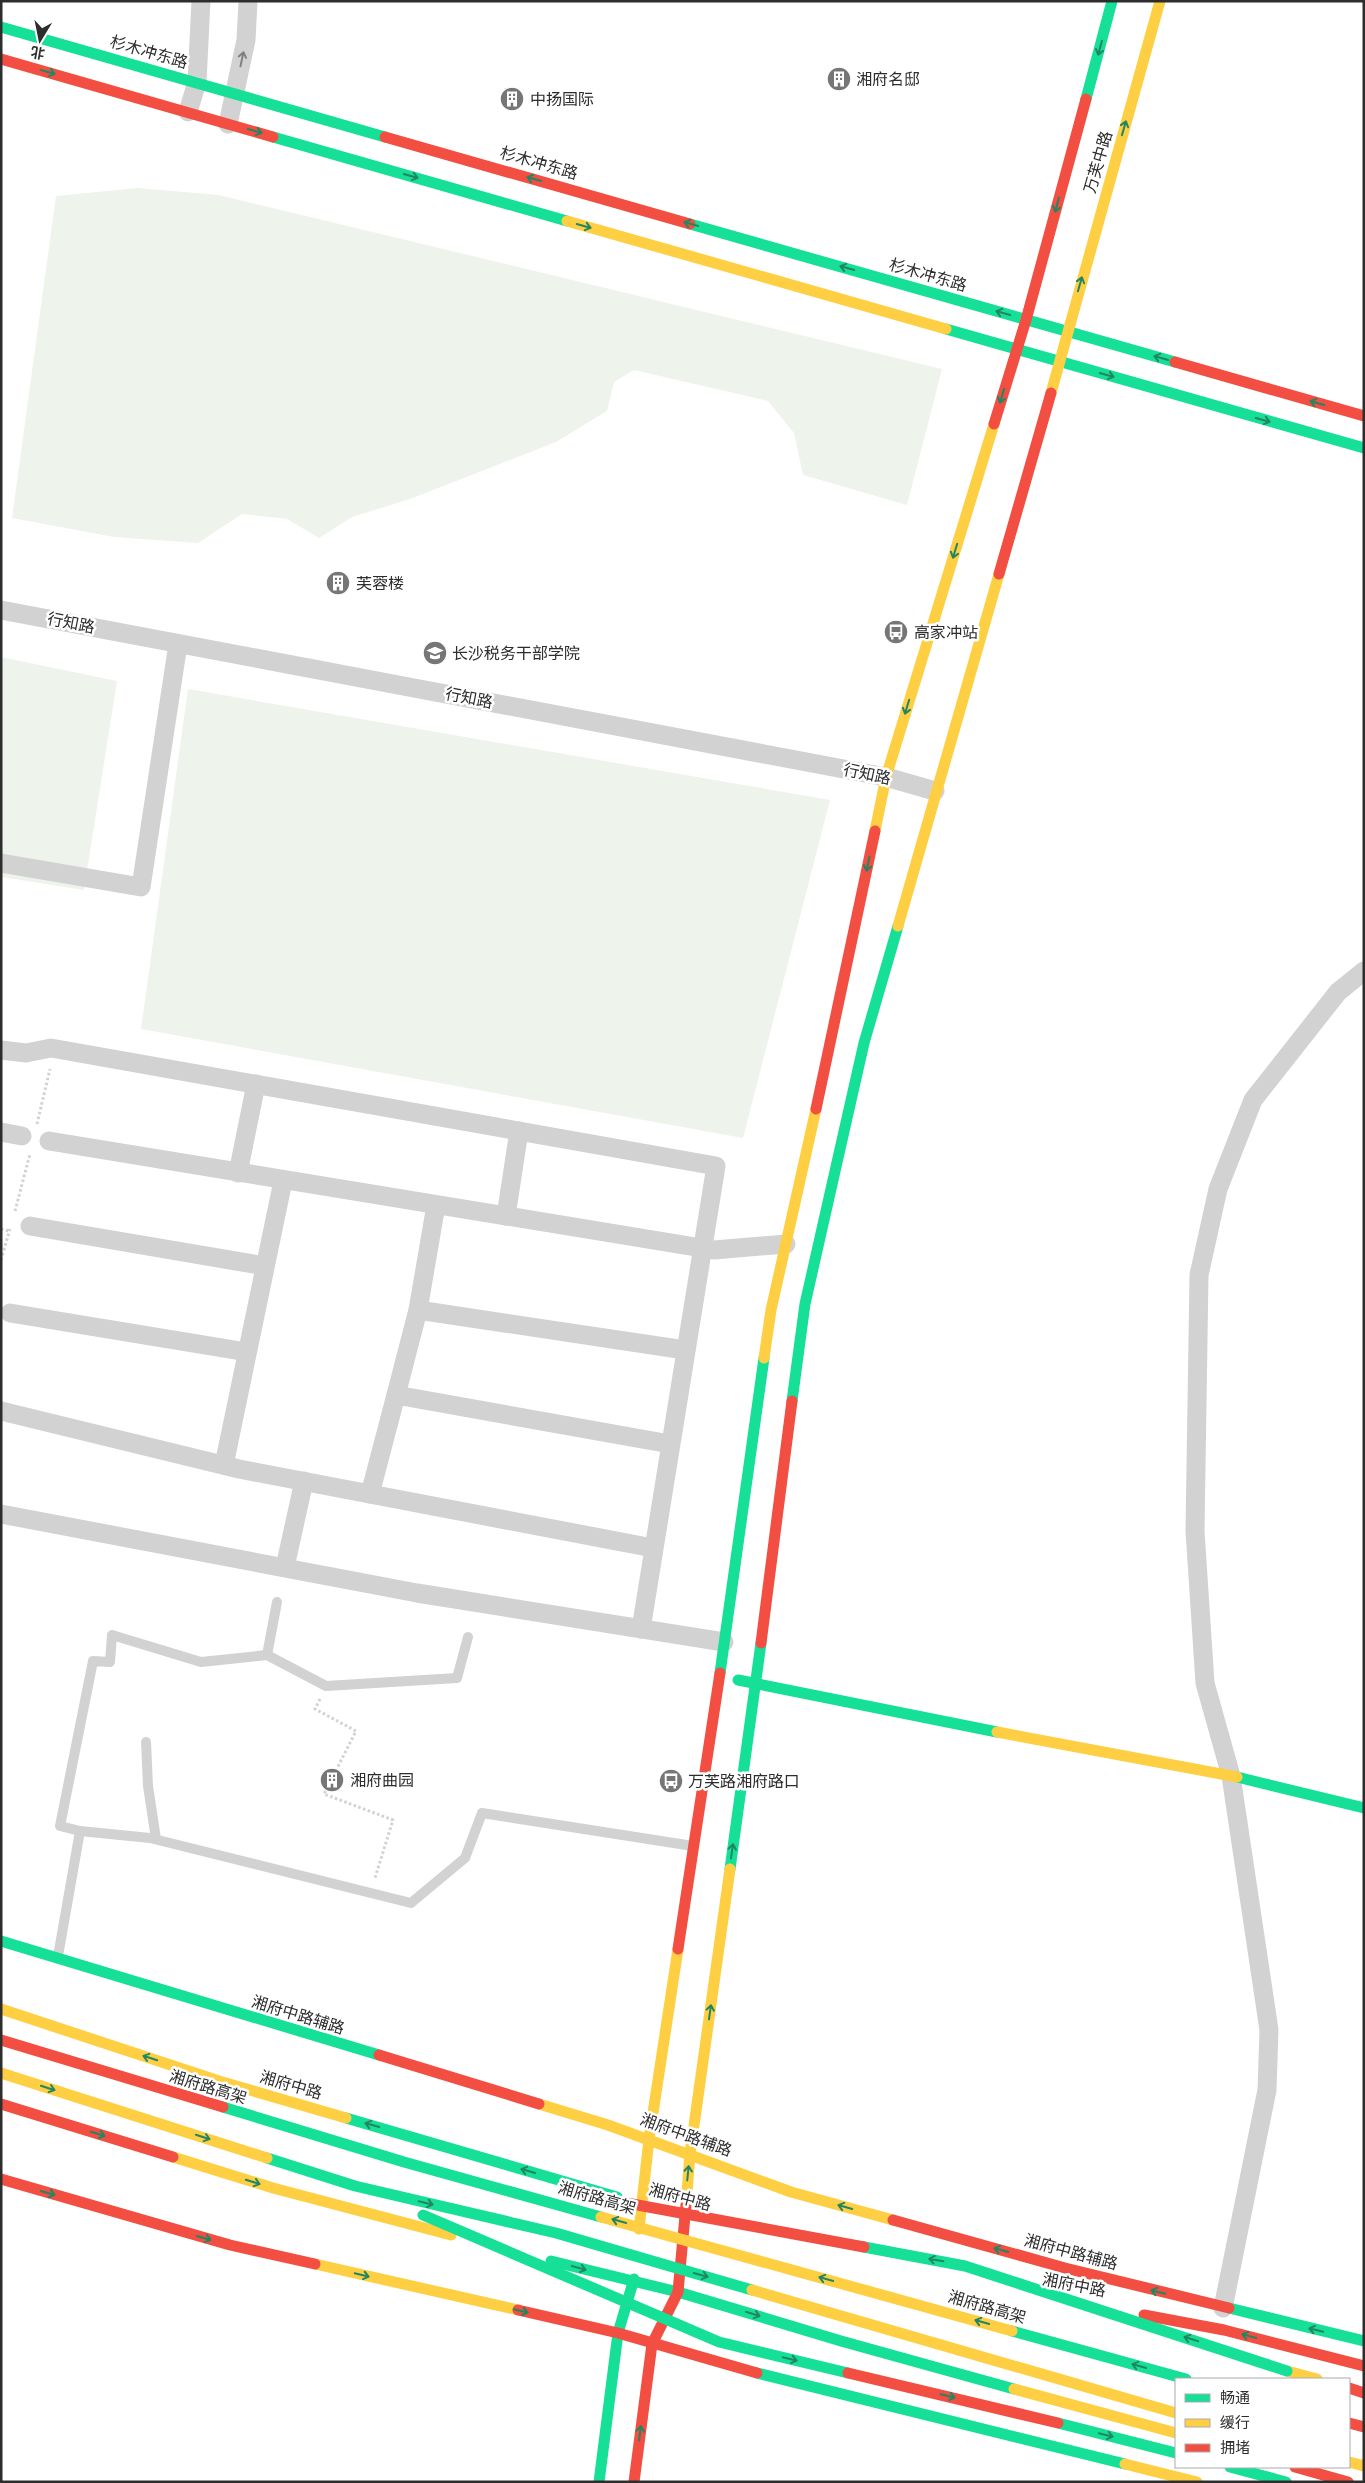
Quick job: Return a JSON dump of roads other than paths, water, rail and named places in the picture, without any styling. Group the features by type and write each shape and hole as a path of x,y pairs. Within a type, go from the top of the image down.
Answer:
{"main road":[{"name":"万芙中路","path":"599,2482 618,2333 633,2282 649,2139 720,1676 771,1310 886,777 1026,320 1112,1"},
{"name":"万芙中路","path":"678,2292 690,2154 756,1683 805,1304 864,1043 1060,362 1067,331 1160,1"},
{"name":"杉木冲东路","path":"1,27 1364,416"},
{"path":"1,59 1364,448"},
{"path":"720,1676 815,1697 1231,1776 1364,1808"},
{"name":"湘府中路辅路","path":"1,1941 649,2139 791,2192 1065,2268 1364,2341"},
{"name":"湘府中路","path":"1,2009 219,2081 684,2216 947,2275"},
{"name":"湘府路高架","path":"1,2040 404,2162 1182,2378"},
{"path":"1,2073 355,2186 556,2233 1175,2413"},
{"path":"1,2104 273,2188 633,2282 678,2292 841,2341 1175,2433"},
{"path":"404,2162 965,2266 1312,2378"},
{"path":"1,2179 230,2245 618,2333 738,2368 1197,2482"},
{"path":"355,2186 719,2342 985,2405 1175,2453"},
{"name":"湘府中路","path":"967,2279 1045,2297 1224,2330 1364,2366"},
{"path":"634,2482 652,2344 678,2292"},
{"path":"1350,2388 1364,2393"},
{"path":"1350,2424 1364,2427"},
{"path":"1350,2462 1364,2466"},
{"path":"1234,2468 1286,2482"},
{"path":"1299,2468 1348,2482"}],"street":[{"path":"188,112 197,82 201,1"},
{"path":"228,124 246,40 248,1"},
{"name":"行知路","path":"1,610 886,777 935,791"},
{"path":"1,863 141,887 178,644"},
{"path":"1223,2308 1266,2090 1269,2030 1231,1776 1205,1683 1196,1531 1199,1275 1218,1189 1252,1100 1338,992 1364,971"},
{"path":"1,1050 26,1054 51,1048 716,1166 641,1628"},
{"path":"238,1173 256,1084"},
{"path":"506,1216 519,1131"},
{"path":"1,1132 22,1136"},
{"path":"49,1141 283,1181 714,1250 786,1244"},
{"path":"224,1465 283,1181"},
{"path":"370,1494 418,1310 436,1205"},
{"path":"30,1226 265,1266"},
{"path":"418,1310 685,1350"},
{"path":"10,1313 247,1352"},
{"path":"396,1395 670,1444"},
{"path":"1,1411 224,1465 654,1548"},
{"path":"285,1567 304,1481"},
{"path":"1,1514 417,1592 724,1642"}],"lane":[{"path":"267,1655 277,1602"},
{"path":"468,1636 457,1678 326,1686 267,1655 201,1662 112,1635 110,1662 93,1661 60,1826 80,1831 156,1839 411,1903 465,1858 482,1813 694,1846"},
{"path":"146,1742 148,1786 156,1839"},
{"path":"57,1959 80,1831"}],"place":[{"name":"湘府名邸","path":"839,79"},
{"name":"中扬国际","path":"512,99"},
{"name":"芙蓉楼","path":"338,583"},
{"name":"高家冲站","path":"896,632"},
{"name":"长沙税务干部学院","path":"435,653"},
{"name":"湘府曲园","path":"332,1780"},
{"name":"万芙路湘府路口","path":"671,1781"}]}
